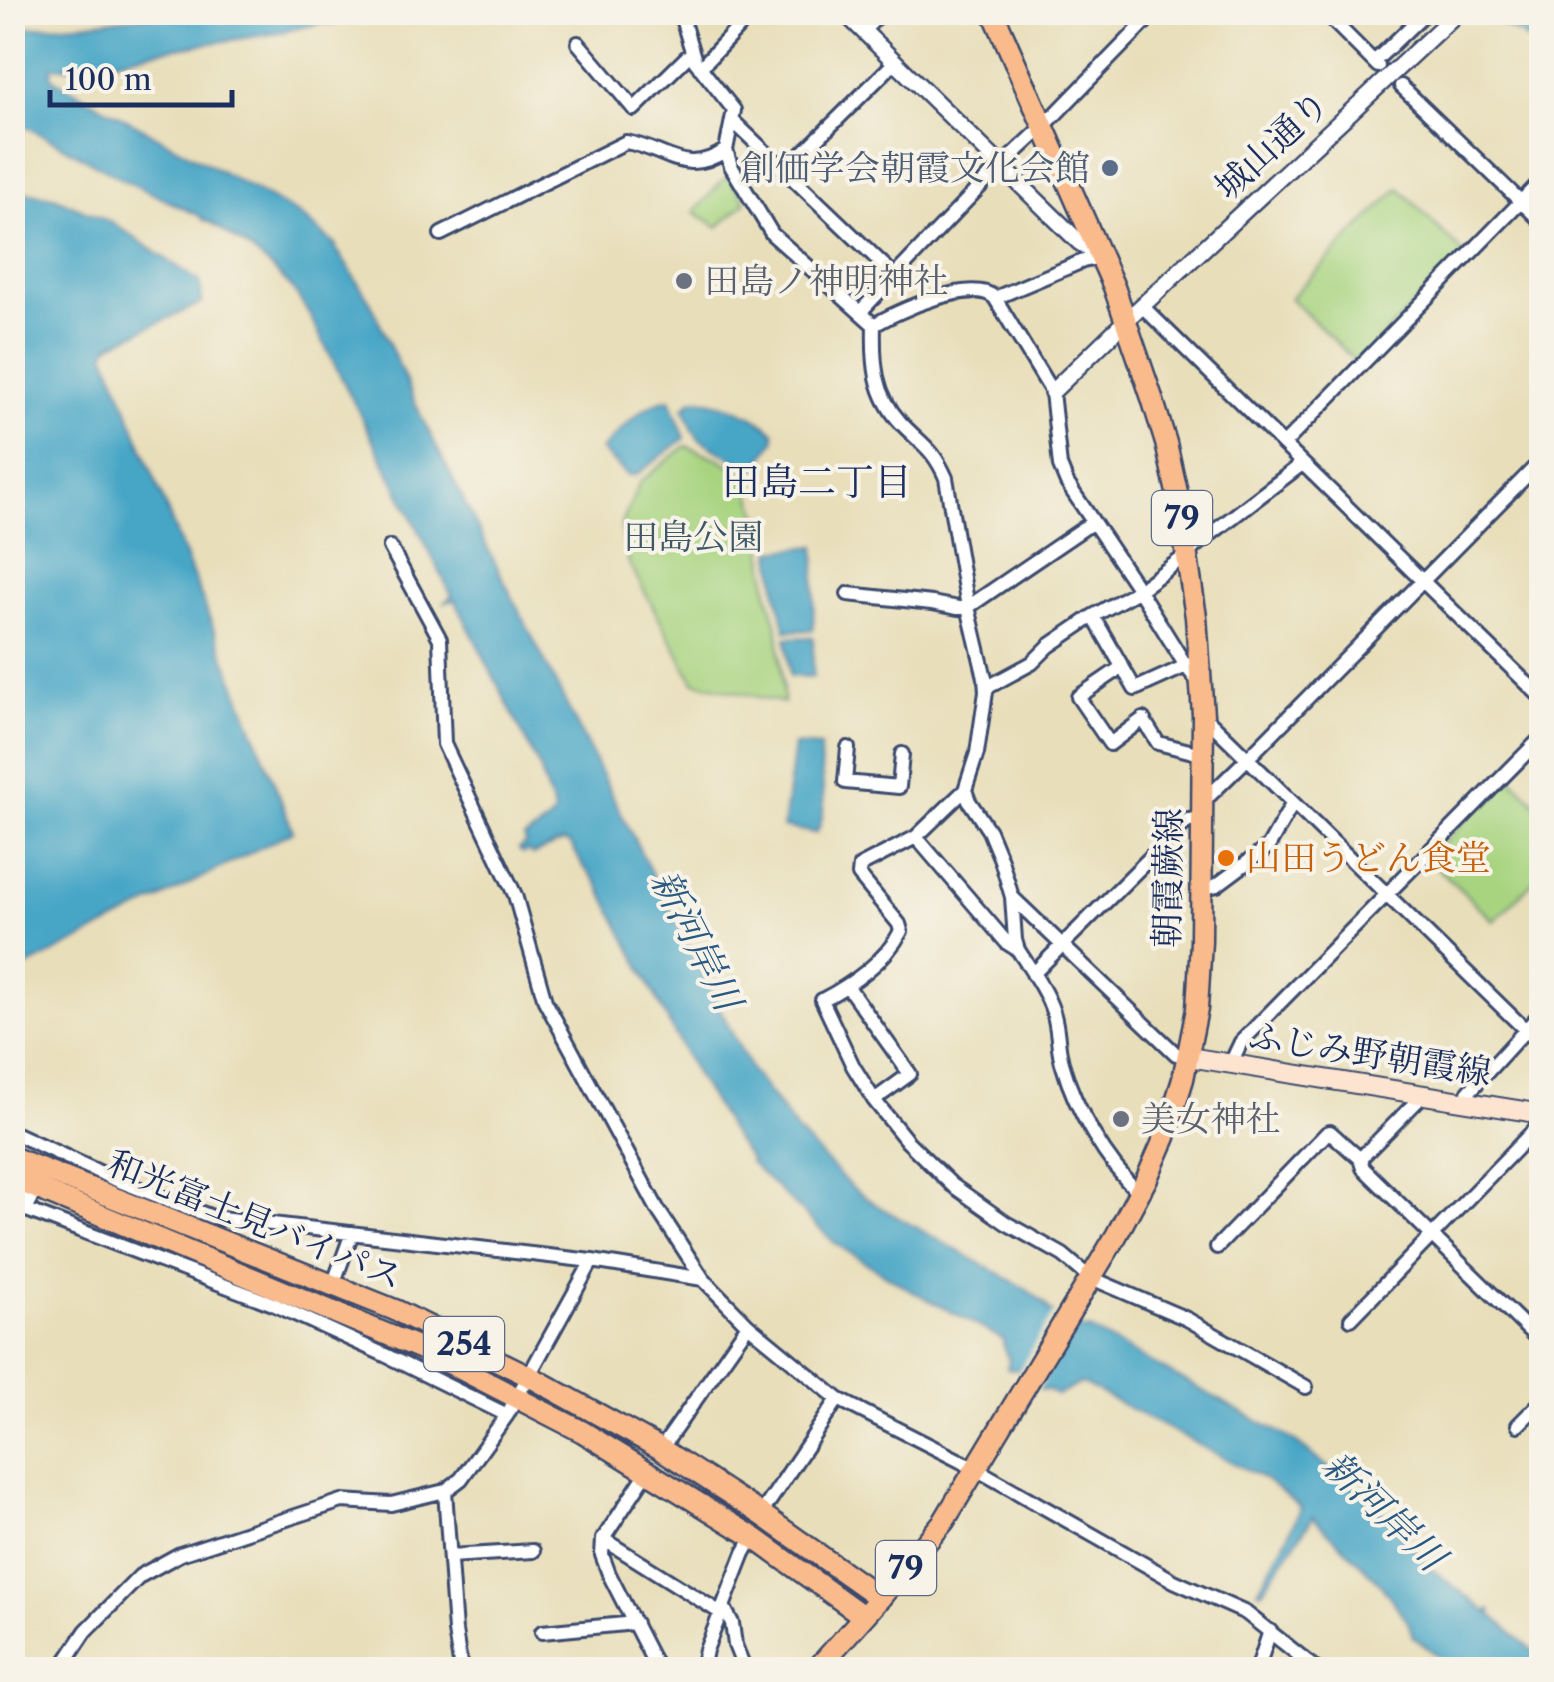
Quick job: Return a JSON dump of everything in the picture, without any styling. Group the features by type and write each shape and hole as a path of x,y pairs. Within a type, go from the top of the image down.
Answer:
{"main road":[{"name":"朝霞蕨線","path":"816,1670 944,1521 1139,1194 1165,1137 1182,1086 1198,990 1202,686 1188,554 1166,443 1102,257 994,12"},
{"name":"ふじみ野朝霞線","path":"1188,1057 1542,1114"},
{"name":"和光富士見バイパス","path":"12,1157 41,1180 422,1349 512,1406 584,1432 753,1537 863,1616"},
{"name":"和光富士見バイパス","path":"12,1178 41,1180 395,1310 529,1376 661,1449 880,1598"}],"street":[{"path":"680,12 700,68 734,110 726,150 731,166 772,234 874,325"},
{"path":"700,68 753,12"},
{"path":"844,12 1079,242 1102,257"},
{"path":"862,31 882,12"},
{"path":"860,312 1155,12"},
{"path":"1324,12 1376,64 1426,12"},
{"name":"城山通り","path":"1052,392 1457,14"},
{"path":"578,42 634,109 692,52"},
{"path":"786,171 894,62"},
{"path":"1401,86 1542,222"},
{"path":"732,121 895,276"},
{"path":"441,234 626,142 644,145 684,162 708,162 726,150"},
{"path":"1284,444 1542,180"},
{"path":"995,298 1083,261 1102,257"},
{"path":"874,325 949,295 980,291 995,298 1052,392 1060,466 1068,483 1202,686"},
{"path":"1142,306 1542,698"},
{"path":"874,325 872,362 891,410 929,448 946,478 986,688 977,753 965,790 916,837 860,866 860,874 901,931 848,987 822,1000 874,1100 922,1157 952,1184 1063,1256 1087,1282 1187,1319 1306,1387"},
{"path":"1033,974 1116,889 1202,810 1210,795 1542,460"},
{"path":"986,688 1032,663 1049,646 1139,590 1302,464"},
{"path":"848,594 968,607 1092,522"},
{"path":"390,546 440,639 444,744 515,895 545,1001 658,1210 703,1279 748,1325 838,1400 980,1463 1174,1580 1246,1613 1318,1670"},
{"path":"1093,616 1136,689 1186,666"},
{"path":"1122,668 1078,697 1110,744 1143,719 1158,743 1202,751"},
{"path":"1203,715 1542,1046"},
{"path":"1230,1065 1241,1042 1542,737"},
{"path":"848,748 845,782 899,787 902,754"},
{"path":"965,790 1001,860 1012,897 1018,950 1055,1016 1063,1067 1080,1111 1139,1194"},
{"path":"1201,890 1217,885 1268,848 1293,803"},
{"path":"916,837 1007,944 1018,950"},
{"path":"1012,897 1176,1054 1188,1057"},
{"path":"848,987 910,1074 874,1100"},
{"path":"1464,1101 1542,1012"},
{"path":"1360,1158 1423,1095"},
{"path":"1351,1319 1542,1122"},
{"path":"12,1132 114,1179 212,1216 592,1261 703,1279"},
{"path":"1217,1247 1330,1132 1542,1343"},
{"path":"41,1180 18,1212 272,1304 512,1406"},
{"path":"333,1285 352,1232"},
{"path":"60,1670 86,1630 140,1576 180,1554 342,1501 391,1504 444,1492 461,1479 512,1406 592,1261"},
{"path":"661,1449 748,1325"},
{"path":"761,1514 838,1400"},
{"path":"1518,1425 1542,1401"},
{"path":"648,1472 603,1539 602,1555 658,1670"},
{"path":"444,1492 461,1670"},
{"path":"702,1670 706,1650 753,1537"},
{"path":"603,1539 722,1609 732,1623 735,1645 746,1670"},
{"path":"450,1556 533,1550"},
{"path":"542,1632 635,1623"},
{"path":"1257,1670 1270,1631"}],"green space":[{"path":"728,175 746,202 718,227 694,212"},
{"path":"1399,188 1464,254 1357,363 1290,298"},
{"name":"田島公園","path":"686,446 722,460 744,475 760,518 768,594 778,630 784,703 694,682 628,561 621,526 640,482"},
{"path":"1509,776 1541,808 1541,874 1494,921 1428,859"}],"water":[{"path":"177,12 361,13 333,24 157,51 87,66 52,67 51,75 300,215 336,245 371,303 422,418 730,1029 752,1071 798,1132 852,1188 878,1206 1026,1289 1050,1311 1080,1329 1091,1330 1293,1440 1386,1517 1429,1567 1487,1612 1492,1610 1490,1614 1541,1657 1541,1669 1456,1669 1413,1637 1408,1622 1380,1583 1313,1517 1264,1589 1258,1591 1301,1507 1264,1479 1081,1383 1056,1395 1035,1388 1019,1370 1007,1369 1009,1359 1004,1340 912,1291 836,1244 749,1162 693,1070 597,882 572,846 560,843 532,855 519,849 526,843 524,838 548,822 554,810 541,771 455,600 446,602 452,596 308,312 292,288 248,248 202,217 126,181 13,119 12,29"},
{"path":"1482,13 1516,13 1541,31 1541,51 1521,35"},
{"path":"13,190 54,197 113,223 200,282 202,303 111,344 105,352 293,831 13,974"},
{"path":"670,399 685,438 636,475 627,475 601,450 641,412"},
{"path":"699,399 739,410 774,432 775,439 757,467 750,468 699,439 684,408"},
{"path":"816,546 813,630 786,631 772,551"},
{"path":"813,637 813,677 790,676 786,638"},
{"path":"794,745 820,747 824,802 816,833 783,827"}],"pier":[{"path":"1056,1309 1078,1322 1036,1393 1017,1374"}],"place":[{"name":"創価学会朝霞文化会館","path":"1110,168"},
{"name":"田島ノ神明神社","path":"684,281"},
{"name":"山田うどん食堂","path":"1226,858"},
{"name":"美女神社","path":"1121,1119"}],"district":[{"name":"田島二丁目","path":"817,482"}],"water label":[{"name":"新河岸川","path":"696,940"},
{"name":"新河岸川","path":"1384,1511"}]}
